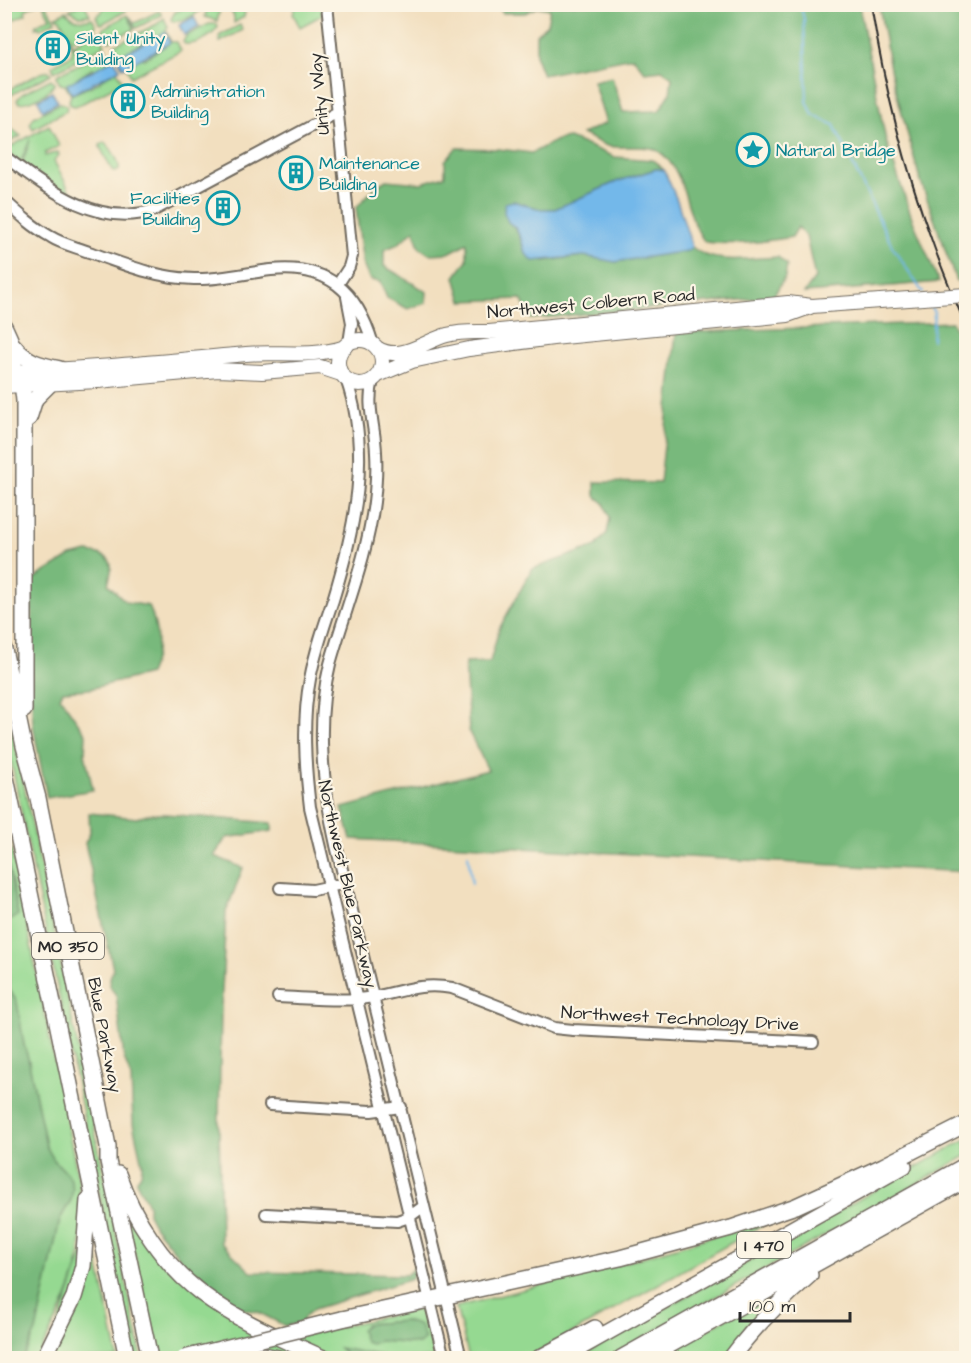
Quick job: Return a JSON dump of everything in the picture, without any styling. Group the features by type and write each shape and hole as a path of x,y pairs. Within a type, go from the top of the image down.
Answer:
{"highway":[{"path":"4,326 14,346 16,362 7,374 17,377 23,386 25,429 24,746"},
{"path":"14,346 33,363 60,369"},
{"path":"25,429 35,399 51,383"},
{"name":"Blue Parkway","path":"4,650 24,746 38,798 108,1146 108,1161 150,1359"},
{"name":"MO 350","path":"4,768 127,1359"},
{"path":"184,1359 342,1319 620,1258 730,1228 796,1206 966,1124"},
{"name":"I 470","path":"561,1359 966,1131"},
{"path":"108,1146 122,1186 146,1229 161,1252 200,1293 243,1320 323,1359"},
{"name":"I 470","path":"621,1359 966,1165"},
{"path":"539,1359 883,1166"},
{"path":"44,1359 74,1298 83,1266 89,1176"},
{"path":"647,1359 966,1180"},
{"path":"730,1359 753,1329 782,1299 846,1248"},
{"path":"238,1359 264,1356 278,1359"}],"main road":[{"name":"Northwest Colbern Road","path":"375,346 385,353 395,354 413,349 430,340 460,332 489,332 788,303 812,306 966,295"},
{"name":"Northwest Colbern Road","path":"376,378 412,362 469,349 553,338 788,315 812,306"},
{"path":"4,386 218,370 262,372 312,366 322,367 360,384 376,378 382,362 375,346 358,340 322,353 249,353 150,364 7,374"},
{"path":"344,376 339,359 347,345"}],"street":[{"name":"Unity Way","path":"327,4 352,256 341,287"},
{"path":"4,156 52,192 73,202 105,213 138,214 154,210 338,112"},
{"path":"4,200 21,216 53,239 150,272 195,279 272,270 298,269 318,272 341,287 355,302 375,346"},
{"path":"341,287 351,315 347,345"},
{"name":"Northwest Blue Parkway","path":"344,376 354,400 358,440 359,469 355,509 350,539 310,679 305,758 310,807 444,1359"},
{"name":"Northwest Blue Parkway","path":"376,378 369,402 376,451 374,503 364,551 330,667 322,723 324,784 461,1358"},
{"path":"280,888 313,890 346,883"},
{"name":"Northwest Technology Drive","path":"278,997 357,999 416,986 439,986 452,988 554,1028 813,1042"},
{"path":"270,1106 371,1111 401,1107"},
{"path":"266,1214 397,1221 409,1217 424,1206"}],"green space":[{"path":"20,4 35,5 25,10 26,14 13,20 8,11"},
{"path":"106,4 122,5 126,11 102,24 99,23 96,16 101,13"},
{"path":"43,5 46,5 55,21 40,29 36,28 36,25 50,18"},
{"path":"85,5 90,15 80,16 69,10"},
{"path":"190,5 205,5 191,17 172,21 175,12"},
{"path":"210,5 220,9 217,21 205,17 207,7"},
{"path":"240,5 245,13 244,17 234,23 234,16 229,8"},
{"path":"296,5 321,5 322,15 300,27 293,14"},
{"path":"496,5 859,5 886,141 913,221 939,282 804,293 815,278 806,236 798,227 792,237 759,242 705,242 693,220 675,170 658,151 648,148 607,146 582,134 606,123 593,81 612,77 623,112 659,111 670,94 672,77 662,70 645,72 633,57 543,75 536,57 536,34 547,24 550,9 538,7 525,13 503,13"},
{"path":"879,5 966,5 966,279 956,281 919,176 890,69"},
{"path":"66,11 78,19 92,18 96,25 95,28 72,40 60,19 55,17"},
{"path":"159,11 162,15 136,28 129,16 135,23"},
{"path":"127,15 133,30 109,41 103,31 104,28"},
{"path":"164,18 171,42 177,42 181,51 131,77 126,66 142,57 144,59 170,43 165,33 154,38 153,36 120,56 114,45 157,24"},
{"path":"209,24 217,24 218,27 208,37 194,43 185,44 183,42 186,36"},
{"path":"240,25 243,30 220,42 219,36"},
{"path":"63,28 80,59 54,72 52,66 72,55 71,45 69,42 61,41 59,37 47,43 44,38"},
{"path":"97,31 105,45 81,58 74,44"},
{"path":"106,49 112,61 94,70 93,68 67,85 73,94 100,82 117,71 123,82 81,104 71,105 69,101 71,95 65,85 60,84 57,75"},
{"path":"49,71 51,74 5,98 5,89 8,90"},
{"path":"51,79 55,83 44,94 19,103 17,100 22,94"},
{"path":"60,103 67,105 66,111 33,129 30,124 34,117"},
{"path":"4,118 8,126 21,136 5,144"},
{"path":"49,125 59,146 45,153 45,156 58,152 59,155 54,161 71,193 90,201 89,203 76,200 22,164 30,140 20,163 5,150"},
{"path":"569,138 615,157 653,160 664,170 656,169 616,182 555,209 540,209 513,201 508,222 517,232 525,253 544,261 584,256 615,262 687,251 692,247 710,257 721,259 778,257 787,265 785,277 773,297 531,319 521,299 462,301 455,277 467,260 467,243 449,253 429,254 419,247 414,230 398,244 384,250 384,266 427,292 426,303 408,309 387,298 380,282 370,280 363,265 356,208 376,186 386,180 421,183 445,176 445,161 456,148 532,153 557,140"},
{"path":"104,142 117,159 119,170 116,172 112,170 100,147"},
{"path":"952,322 966,355 966,413 962,422 966,428 966,872 351,839 342,808 488,770 469,732 465,663 490,662 499,629 532,569 596,546 607,533 610,518 604,503 595,496 595,482 660,483 676,333"},
{"path":"88,552 102,555 110,561 108,584 126,602 149,606 155,623 157,640 155,657 149,674 89,689 63,691 60,697 86,734 85,754 93,790 47,798 33,725 32,580 71,556"},
{"path":"4,688 142,1358 133,1358 5,731"},
{"path":"89,813 137,818 151,814 165,814 272,823 272,831 226,838 214,856 243,868 226,912 219,1122 221,1243 251,1272 406,1275 414,1268 412,1279 314,1309 304,1317 303,1322 285,1326 258,1312 242,1309 209,1288 194,1275 155,1227 148,1214 148,1205 136,1181 141,1174 142,1164 133,1124 131,1078 124,1058 116,995 110,987 113,969 85,843 90,833"},
{"path":"5,817 78,1177 81,1214 80,1251 74,1279 37,1358 23,1358 36,1331 60,1219 71,1200 70,1177 54,1160 46,1146 17,1002 9,989 4,917 9,921 18,914 5,849"},
{"path":"5,849 18,915 9,921 5,917"},
{"path":"5,937 9,989 17,1002 46,1146 54,1160 70,1177 73,1188 71,1200 60,1219 36,1331 23,1358 4,1358"},
{"path":"966,1139 966,1156 607,1358 577,1358"},
{"path":"124,1205 164,1264 312,1358 236,1354 224,1358 157,1358"},
{"path":"777,1217 528,1358 469,1358 456,1307 599,1270"},
{"path":"91,1230 118,1358 47,1358"},
{"path":"797,1279 725,1358 656,1358"},
{"path":"415,1310 424,1311 435,1358 383,1357 340,1349 350,1358 331,1358 288,1338","holes":["406,1321 419,1344 380,1341 366,1324"]},
{"path":"406,1321 420,1326 425,1339 419,1344 365,1342 361,1330 366,1324"},
{"path":"339,1348 397,1358 350,1358"}],"water":[{"path":"194,17 199,27 184,35 179,25"},
{"path":"165,32 170,43 123,68 117,57"},
{"path":"114,59 120,69 72,94 67,84"},
{"path":"52,92 58,102 43,110 38,100"},
{"path":"656,169 664,170 677,200 692,247 687,251 615,262 584,256 533,261 525,253 515,227 508,222 504,212 505,203 513,201 540,209 555,209 616,182"}],"waterway":[{"path":"800,4 804,19 807,101 813,115 834,125 892,246 923,293"},
{"path":"928,303 934,312 932,340"},
{"path":"468,855 472,884"}],"railway":[{"path":"871,4 882,65 904,154 936,252 966,327"}],"place":[{"name":"Silent Unity Building","path":"53,48"},
{"name":"Administration Building","path":"128,101"},
{"name":"Natural Bridge","path":"753,150"},
{"name":"Maintenance Building","path":"296,173"},
{"name":"Facilities Building","path":"223,208"}]}
